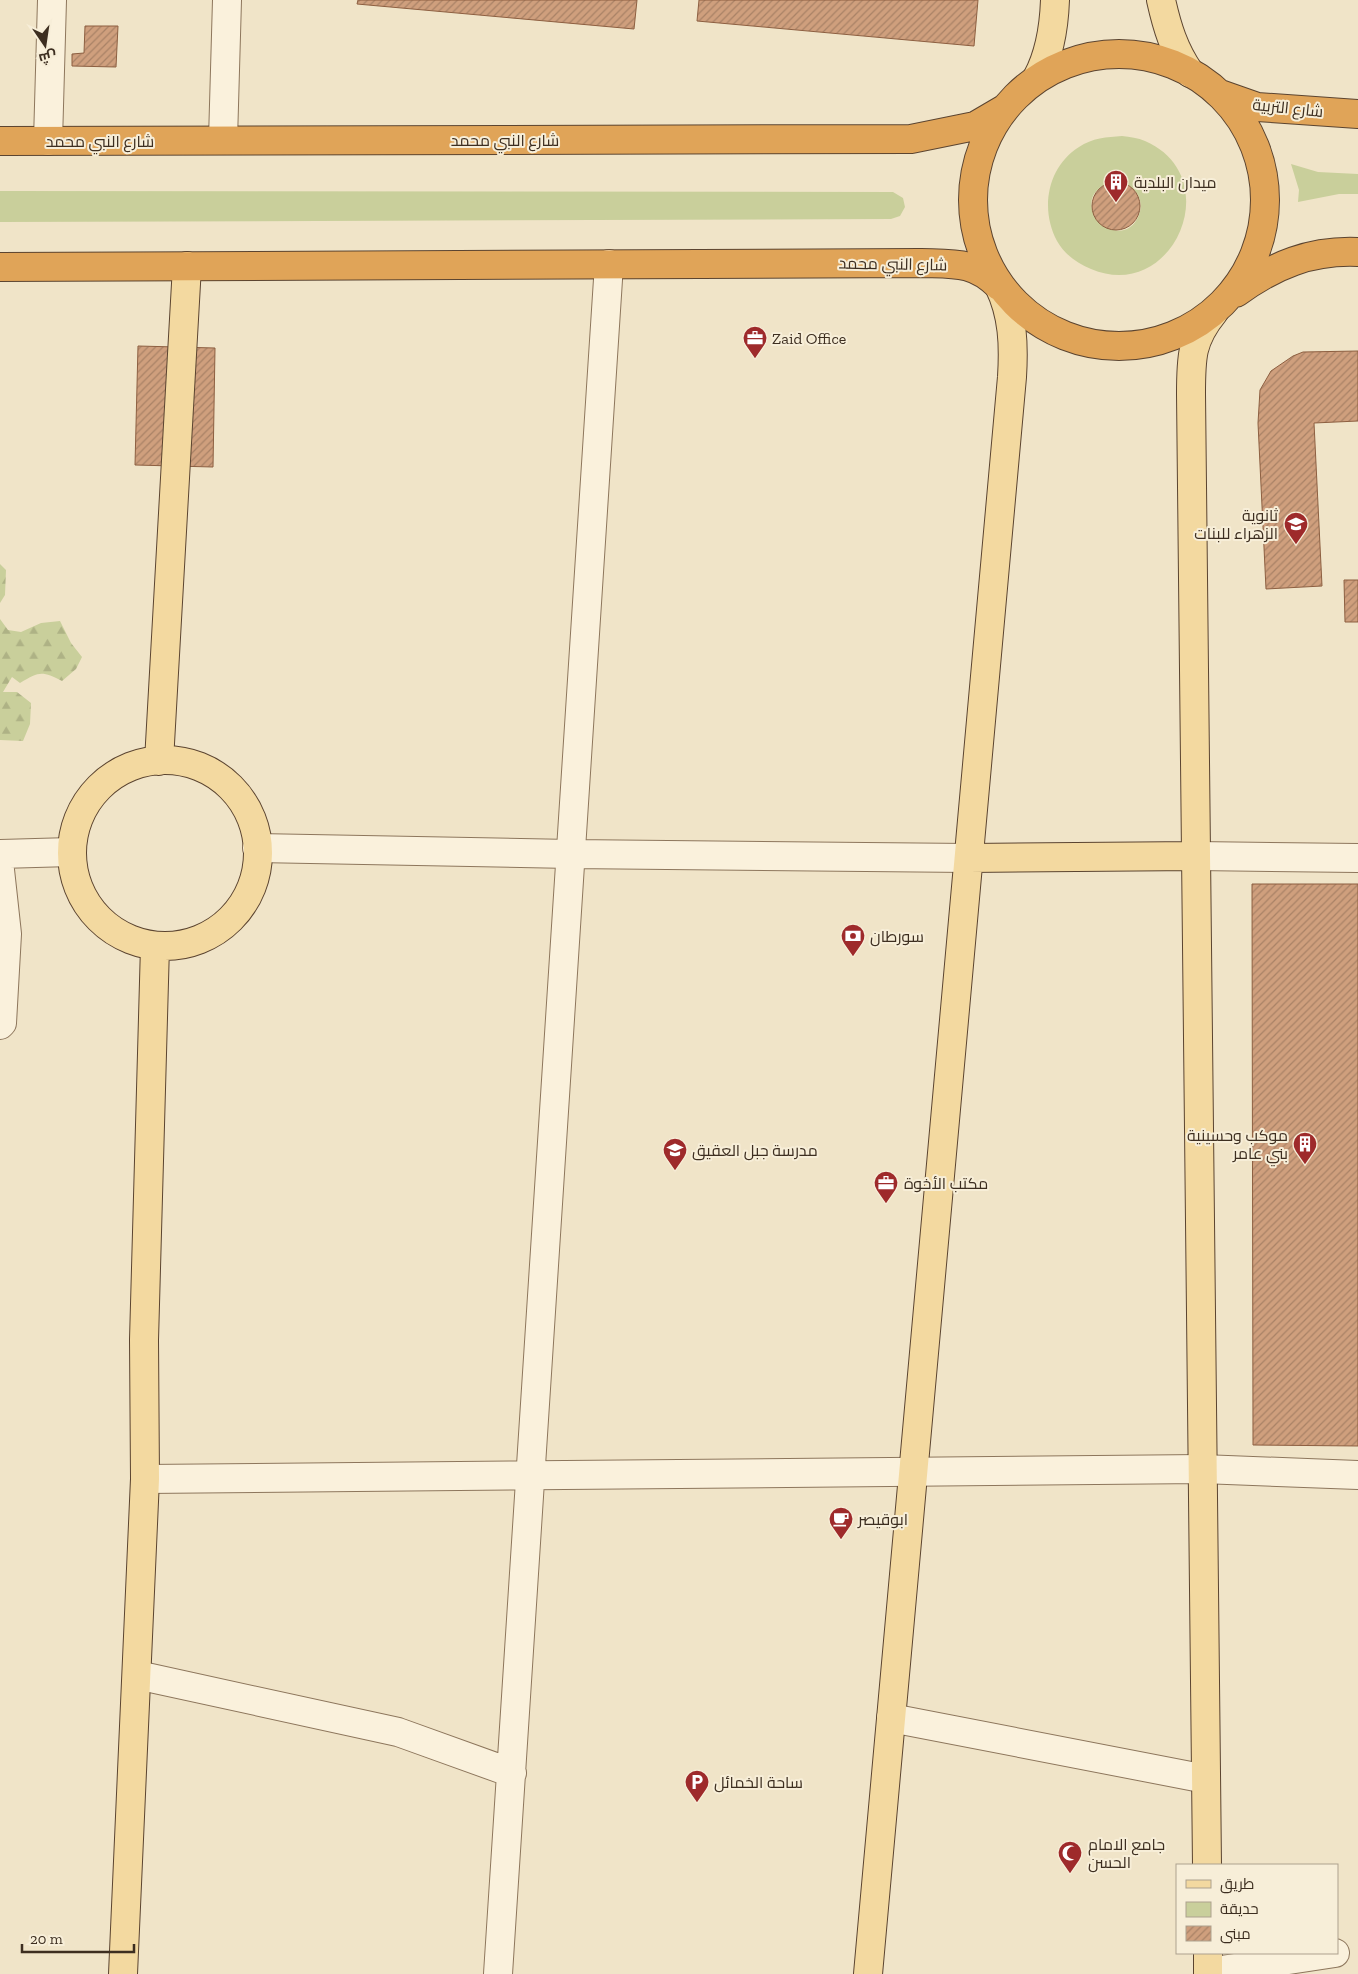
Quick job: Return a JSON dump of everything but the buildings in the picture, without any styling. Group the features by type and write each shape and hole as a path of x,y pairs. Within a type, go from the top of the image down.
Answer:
{"highway":[{"path":"1214,312 1241,281 1252,259 1259,244 1266,204 1261,164 1246,126 1220,94 1190,73 1156,58 1125,54 1094,56 1065,64 1037,78 1004,109 980,150 971,196 978,243 999,286 1033,320 1077,341 1125,346 1173,336 1214,312 1249,284 1284,263 1324,252 1358,252"},
{"name":"شارع التربية","path":"1220,94 1241,103 1271,109 1358,114"},
{"name":"شارع النبي محمد","path":"0,142 911,139 975,126 1004,109"},
{"name":"شارع النبي محمد","path":"0,266 921,263 964,265 978,269 999,286"}],"main road":[{"path":"1037,78 1049,50 1055,0"},
{"path":"1161,0 1170,39 1190,73"},
{"path":"159,761 187,266"},
{"path":"868,1974 1014,354 1008,310 999,286"},
{"path":"1207,1864 1191,374 1196,340 1214,312"},
{"path":"159,761 185,762 210,772 231,787 247,809 256,833 257,848 258,860 253,884 242,906 225,924 204,938 156,946 128,939 105,925 87,904 75,879 71,852 76,824 88,800 107,780 131,766 159,761"},
{"path":"969,858 1196,856"},
{"path":"123,1974 145,1479 144,1340 156,946"}],"street":[{"path":"48,141 52,0"},
{"path":"223,140 227,0"},
{"path":"498,1974 610,264"},
{"path":"257,848 571,854 969,858"},
{"path":"0,854 71,852"},
{"path":"1196,856 1358,858"},
{"path":"0,870 4,935 1,1027"},
{"path":"145,1479 1202,1469 1358,1475"},
{"path":"137,1675 398,1732 512,1773"},
{"path":"891,1718 1206,1779"},
{"path":"1338,1953 1358,1949"},
{"path":"1208,1966 1326,1954"}],"green space":[{"path":"1122,136 1145,141 1170,158 1183,181 1186,207 1180,232 1166,253 1146,269 1120,275 1091,269 1076,261 1060,246 1052,229 1048,203 1053,177 1068,156 1089,142 1100,138","holes":["1114,181 1126,184 1139,196 1141,208 1139,215 1130,227 1120,231 1108,228 1099,221 1093,211 1092,200 1098,189"]},
{"path":"1291,164 1318,172 1358,174 1358,194 1339,194 1298,202 1299,190"},
{"path":"0,191 893,192 903,198 905,207 900,216 891,219 0,222"},
{"path":"0,564 6,570 5,595 0,603"},
{"path":"0,619 8,630 21,632 41,623 60,621 71,643 82,657 76,669 62,681 45,674 37,674 20,683 12,677 3,692 17,692 31,703 30,724 23,741 0,740"}],"place":[{"name":"ميدان البلدية","path":"1116,203"},
{"name":"Zaid Office","path":"755,359"},
{"name":"ثانوية الزهراء للبنات","path":"1296,545"},
{"name":"سورطان","path":"853,957"},
{"name":"موكب وحسينية بني عامر","path":"1305,1165"},
{"name":"مدرسة جبل العقيق","path":"675,1171"},
{"name":"مكتب الأخوة","path":"886,1204"},
{"name":"ابوقیصر","path":"841,1540"},
{"name":"ساحة الخمائل","path":"697,1803"},
{"name":"جامع الامام الحسن","path":"1070,1874"}]}
